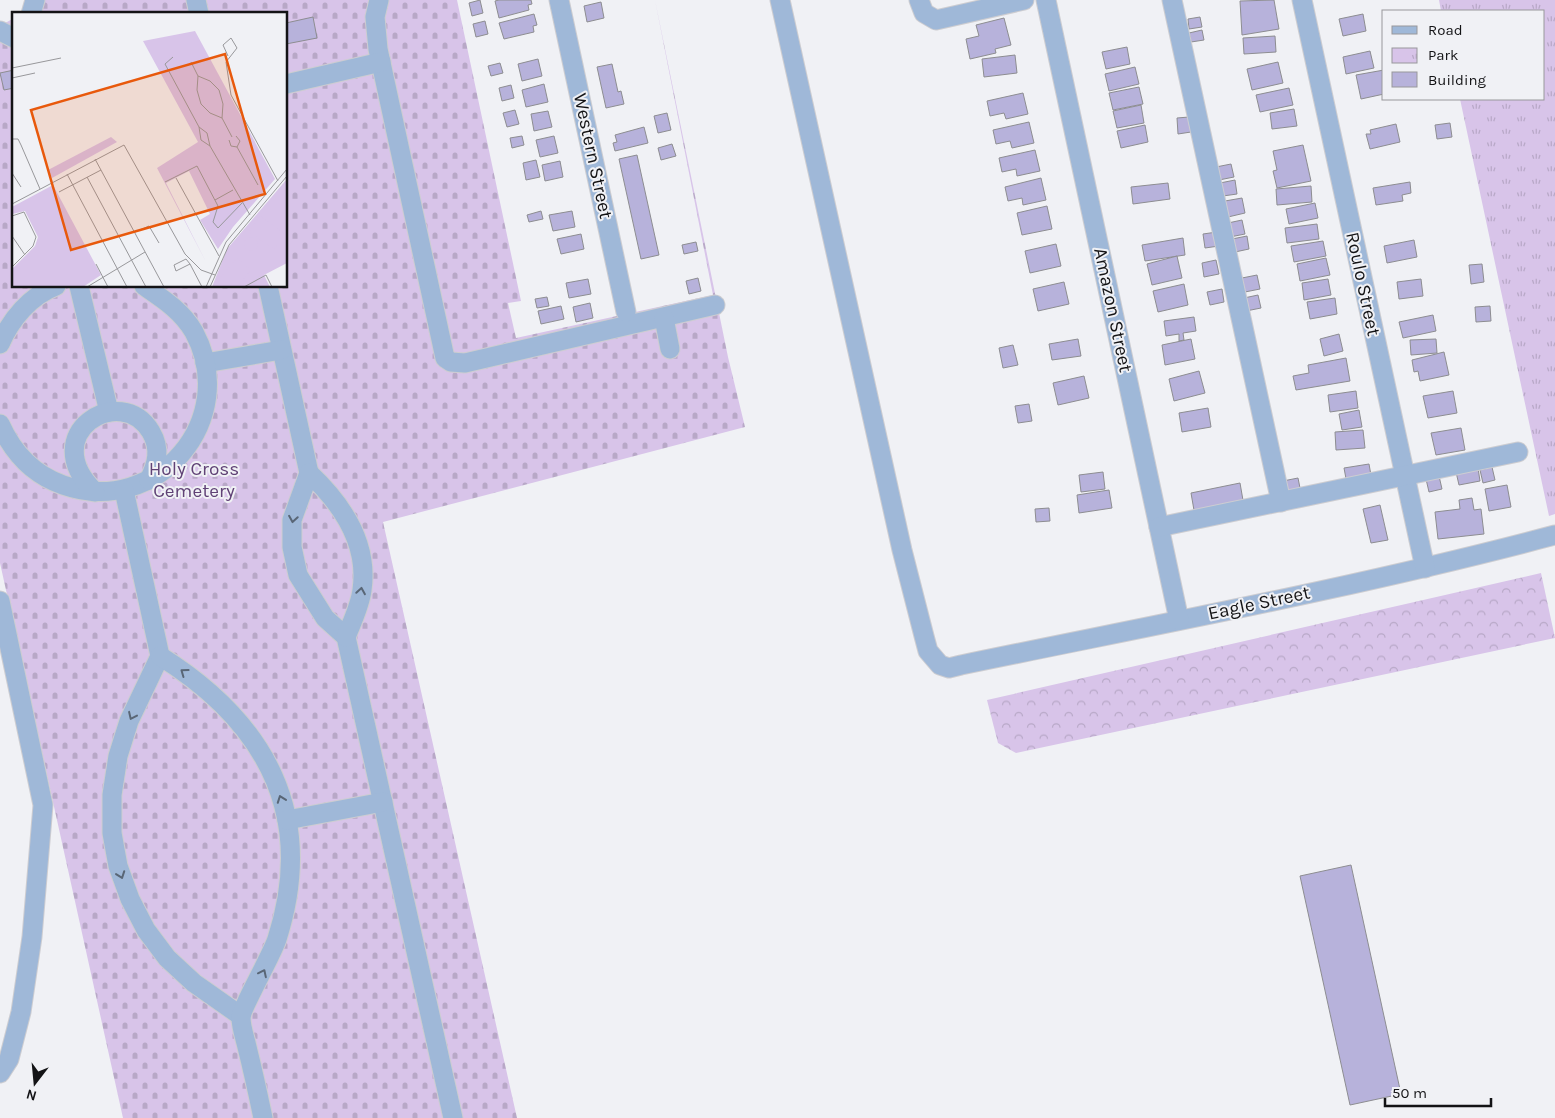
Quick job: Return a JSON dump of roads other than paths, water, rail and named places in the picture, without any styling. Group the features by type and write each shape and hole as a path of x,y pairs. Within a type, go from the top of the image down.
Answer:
{"street":[{"path":"379,0 375,17 380,62 445,358 451,362 465,363 715,305"},
{"name":"Western Street","path":"559,0 626,312"},
{"name":"Eagle Street","path":"780,0 902,550 928,650 940,665 949,668 961,666 1179,620 1425,568 1555,535"},
{"path":"919,0 924,13 936,20 942,20 1024,0"},
{"name":"Amazon Street","path":"1046,0 1179,620"},
{"path":"1172,0 1281,502"},
{"name":"Roulo Street","path":"1302,0 1425,568"},
{"path":"0,31 12,37"},
{"path":"288,84 380,62"},
{"path":"0,344 7,328 26,306 53,288"},
{"path":"79,288 109,412"},
{"path":"0,424 7,441 26,464 50,480 78,490 94,492 124,490 149,480 166,469 187,448 201,422 207,392 205,363 193,331 178,311 147,288"},
{"path":"268,288 308,473 292,520 292,547 298,575 325,618 346,637"},
{"path":"664,318 670,349"},
{"path":"205,363 281,350"},
{"path":"94,492 78,472 74,460 74,446 78,434 86,423 96,416 109,412 123,412 136,417 151,432 158,452 156,466 149,480"},
{"path":"1159,527 1518,452"},
{"path":"308,473 329,492 356,536 362,564 363,590 346,637 453,1118"},
{"path":"124,490 160,656 129,721 118,756 112,795 112,833 118,866 130,899 146,930 167,958 194,983 241,1016"},
{"path":"0,601 42,805 32,938 22,1003 9,1059 0,1073"},
{"path":"160,656 207,689 234,715 255,743 272,773 284,806 290,840 290,878 284,916 273,952 241,1016 263,1118"},
{"path":"287,820 382,802"}],"park label":[{"name":"Holy Cross Cemetery","path":"194,480"}]}
